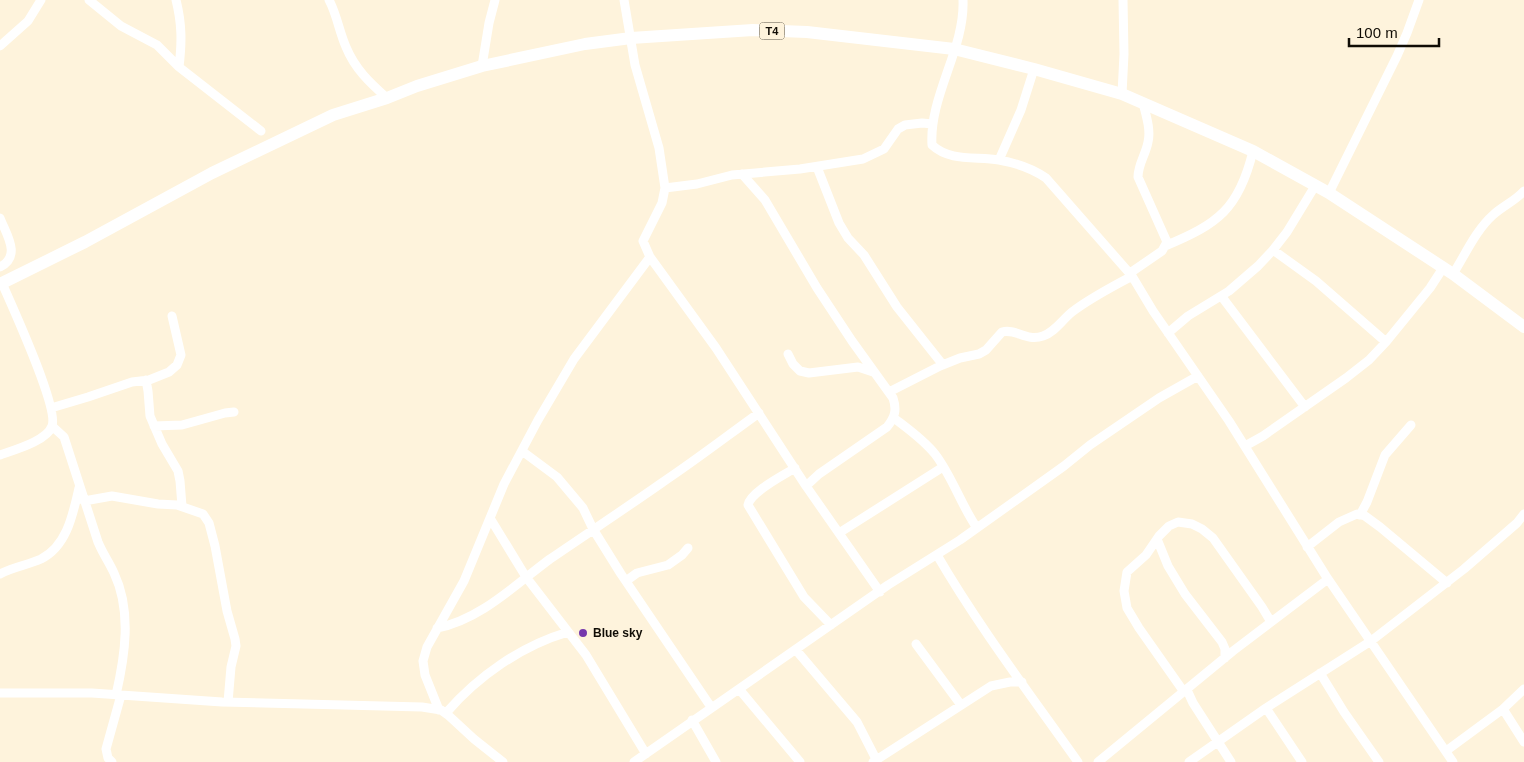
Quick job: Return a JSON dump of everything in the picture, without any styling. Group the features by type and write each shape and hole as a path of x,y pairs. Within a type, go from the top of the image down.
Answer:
{"highway":[{"name":"T4","path":"1,284 85,242 212,173 333,115 387,98 417,86 482,66 585,44 631,38 753,30 807,32 954,49 1122,94 1253,151 1329,193 1448,271 1524,327"}],"street":[{"path":"0,46 28,21 41,0"},
{"path":"89,0 121,26 157,45 179,67 261,131"},
{"path":"176,0 181,20 182,40 179,67"},
{"path":"328,0 336,13 346,48 358,70 387,98"},
{"path":"482,66 495,0"},
{"path":"624,0 635,65 659,148 665,188 662,203 644,240 650,257 716,348 806,486 880,592"},
{"path":"963,0 964,12 934,124 932,145 946,154 958,157 999,160 1035,170 1046,178 1131,275 1245,446 1328,579 1453,762"},
{"path":"1122,94 1124,54 1123,0"},
{"path":"1329,193 1397,56 1418,0"},
{"path":"999,160 1021,110 1034,69"},
{"path":"889,392 943,365 960,358 979,354 986,350 1002,332 1012,332 1029,338 1044,336 1052,332 1074,311 1131,275 1162,251 1167,242 1166,238 1138,177 1138,171 1148,145 1149,135 1143,103"},
{"path":"665,188 697,184 742,174 817,167 863,159 884,148 898,129 922,123 934,124"},
{"path":"1165,246 1196,233 1220,216 1240,189 1253,151"},
{"path":"817,167 839,223 848,238 864,255 897,307 943,365"},
{"path":"742,174 765,200 817,288 893,398 896,408 894,418 878,435 818,474 806,486"},
{"path":"1168,333 1188,316 1222,297 1273,250 1287,232 1315,186"},
{"path":"1245,446 1305,407 1369,360 1430,288 1448,271 1485,224 1494,215 1517,199 1524,191"},
{"path":"0,218 12,248 10,259 0,267"},
{"path":"1273,250 1316,280 1386,342"},
{"path":"503,762 485,749 442,711 425,675 423,661 427,647 464,581 504,484 574,359 650,257"},
{"path":"0,455 38,440 49,432 54,416 37,366 1,284"},
{"path":"1222,297 1305,407"},
{"path":"51,408 132,382 159,377 169,372 179,362 181,355 172,316"},
{"path":"788,354 793,364 800,371 809,373 858,367 874,372"},
{"path":"634,762 831,625 977,528 1064,466 1090,445 1159,398 1198,376"},
{"path":"146,380 150,416 178,471 182,506"},
{"path":"154,426 182,425 234,412"},
{"path":"437,628 448,626 489,604 759,413"},
{"path":"894,418 918,436 935,454 977,528"},
{"path":"1360,515 1385,455 1411,425"},
{"path":"52,426 64,437 98,542 104,557 114,573 121,594 125,623 125,646 119,695 106,750 108,761"},
{"path":"522,451 545,467 567,488 583,508 593,529 626,581 711,707"},
{"path":"839,533 943,467"},
{"path":"795,468 755,494 749,500 748,505 804,597 831,625"},
{"path":"0,574 43,558 55,548 69,525 79,488"},
{"path":"84,501 112,496 182,506 203,514 209,523 215,546 227,611 236,646 231,667 228,702"},
{"path":"1307,547 1339,522 1357,514 1380,527 1448,583"},
{"path":"1189,762 1266,708 1371,641 1448,583 1490,548 1524,514"},
{"path":"490,518 526,577 586,655 646,754"},
{"path":"1231,762 1185,691 1127,608 1124,591 1128,572 1146,555 1169,526 1178,522 1192,524 1213,538 1271,622"},
{"path":"1157,539 1168,566 1185,594 1222,642 1225,649 1225,658"},
{"path":"626,581 637,573 668,565 688,548"},
{"path":"937,555 958,592 1078,762"},
{"path":"1098,762 1225,658 1328,579"},
{"path":"0,693 119,695 228,702 422,707 442,711 513,656 545,639 568,632"},
{"path":"916,644 961,705"},
{"path":"796,650 857,722 875,761 991,686 1010,682 1022,682"},
{"path":"1320,673 1344,712 1379,762"},
{"path":"739,688 800,762"},
{"path":"1446,751 1503,709 1524,689"},
{"path":"1266,708 1298,761"},
{"path":"1503,709 1524,742"},
{"path":"692,720 716,762"}],"place":[{"name":"Blue sky","path":"583,633"}]}
